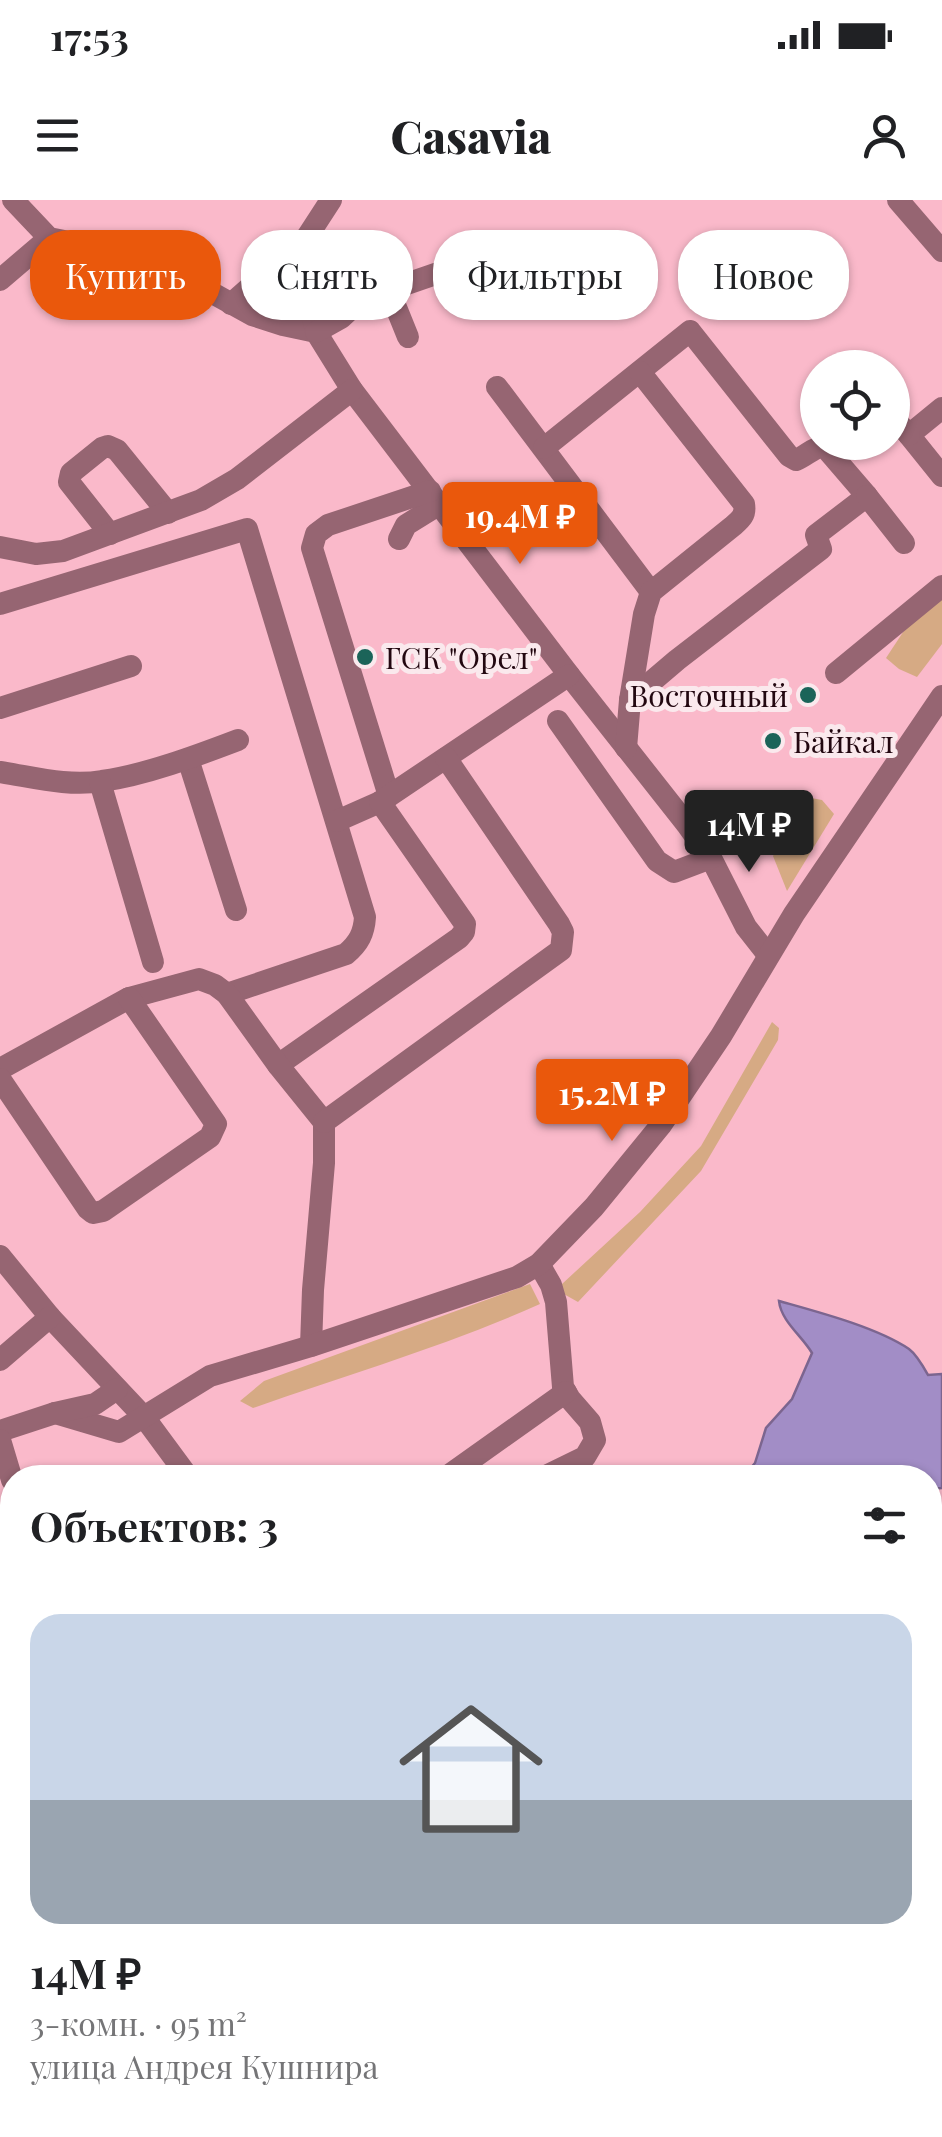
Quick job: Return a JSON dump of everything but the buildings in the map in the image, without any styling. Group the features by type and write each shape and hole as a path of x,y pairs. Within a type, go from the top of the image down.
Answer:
{"street":[{"path":"13,200 41,230"},
{"path":"312,230 331,200"},
{"path":"898,200 940,244"},
{"path":"0,280 30,254"},
{"path":"230,304 241,294"},
{"path":"221,299 271,322 316,332 337,320"},
{"path":"313,320 316,332 352,390 710,858 746,927 768,955"},
{"path":"401,320 408,337"},
{"path":"544,448 690,331 788,456 796,460 824,446 904,543"},
{"path":"626,748 630,700 651,592 733,526 745,511 744,504 640,372"},
{"path":"497,387 651,592"},
{"path":"0,547 44,554 62,551 201,500 228,486 352,390"},
{"path":"910,434 942,408"},
{"path":"910,438 942,476"},
{"path":"110,534 71,486 69,478 71,472 102,448 117,450 168,513"},
{"path":"630,700 821,549 816,535 867,496"},
{"path":"399,539 406,525 435,497"},
{"path":"278,1065 464,932 466,924 385,799 312,548 316,534 328,525 435,497"},
{"path":"0,604 247,529 365,916 364,929 355,947 346,954 227,994"},
{"path":"836,672 942,586"},
{"path":"0,708 131,666"},
{"path":"337,821 385,799 568,675"},
{"path":"55,1413 120,1432 210,1376 517,1277 539,1264 594,1207 661,1125 721,1036 768,955 942,696"},
{"path":"558,722 657,861 674,872 710,858"},
{"path":"0,772 58,782 100,782 188,759 238,740"},
{"path":"324,1122 561,950 563,932 559,924 446,758"},
{"path":"188,759 236,910"},
{"path":"100,782 153,962"},
{"path":"0,1069 130,998 199,978 227,994 324,1122 311,1346"},
{"path":"0,1080 88,1208 93,1213 103,1211 210,1137 216,1124 130,998"},
{"path":"0,1256 50,1317 144,1417 179,1465"},
{"path":"539,1264 556,1302 563,1387 590,1422 595,1440 585,1456 567,1465"},
{"path":"0,1360 50,1317"},
{"path":"0,1431 95,1404 117,1388"},
{"path":"463,1465 566,1392"},
{"path":"0,1440 8,1465"}],"shaded area":[{"path":"942,593 942,644 917,677 886,658 913,617"},
{"path":"806,797 822,800 834,814 787,891 773,856"},
{"path":"772,1022 779,1028 778,1040 701,1171 578,1302 562,1293 562,1284 640,1212 701,1146"},
{"path":"530,1284 540,1304 505,1319 253,1408 240,1401 264,1381"},
{"path":"779,1301 880,1334 912,1351 928,1375 942,1374 942,1465 753,1465 766,1428 792,1399 812,1353"}],"place":[{"name":"ГСК \"Орел\"","path":"365,657"},
{"name":"Восточный","path":"808,695"},
{"name":"Байкал","path":"773,741"}]}
